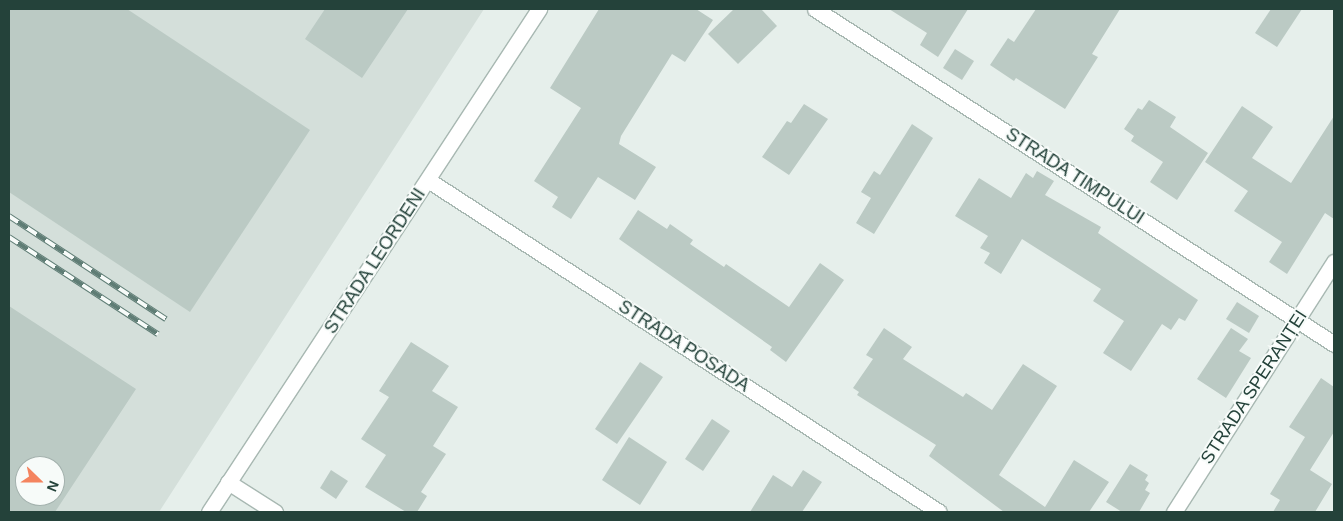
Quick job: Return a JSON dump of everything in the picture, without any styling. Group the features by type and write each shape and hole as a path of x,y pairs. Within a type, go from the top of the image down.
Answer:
{"street":[{"name":"STRADA LEORDENI","path":"209,512 539,9"},
{"name":"STRADA TIMPULUI","path":"815,9 1334,344"},
{"name":"STRADA POSADA","path":"428,180 939,512"},
{"name":"STRADA SPERANȚEI","path":"1174,512 1334,262"},
{"path":"228,482 275,512"}],"shaded area":[{"path":"9,9 484,9 159,512 9,512"}],"building":[{"path":"9,9 127,9 310,130 190,312 9,192"},
{"path":"325,9 408,9 362,78 305,39"},
{"path":"599,9 696,9 713,20 685,62 672,54 621,136 619,144 656,167 635,200 598,177 571,219 552,207 558,197 534,181 581,108 550,88"},
{"path":"734,9 761,9 777,26 738,64 708,34"},
{"path":"889,9 968,9 938,57 920,45 927,33"},
{"path":"1036,9 1120,9 1092,54 1098,57 1065,109 1016,78 1014,81 990,65 1008,38 1014,42"},
{"path":"1271,9 1302,9 1277,47 1255,33"},
{"path":"955,49 974,61 962,80 943,68"},
{"path":"1149,100 1176,117 1170,127 1208,153 1177,200 1150,182 1163,162 1131,141 1134,136 1124,129 1138,108 1142,110"},
{"path":"804,104 828,119 789,175 762,157 787,121 791,123"},
{"path":"1242,106 1273,127 1252,158 1291,183 1334,116 1334,219 1325,213 1287,274 1269,262 1282,242 1234,211 1248,191 1205,162"},
{"path":"912,124 933,138 874,234 856,223 871,198 861,192 874,171 880,175"},
{"path":"1037,171 1054,181 1045,195 1101,227 1098,233 1198,300 1185,321 1179,318 1171,330 1162,324 1131,371 1103,353 1124,321 1093,301 1101,289 1022,239 1001,274 984,263 990,253 980,248 988,236 955,216 979,178 1011,198 1026,173 1033,178"},
{"path":"638,210 667,229 670,224 693,240 690,244 724,267 726,264 789,307 820,263 844,280 786,362 770,350 772,347 619,239"},
{"path":"1237,302 1259,316 1249,333 1226,319"},
{"path":"9,306 136,389 65,497 65,456 15,456 15,506 59,506 55,512 9,512"},
{"path":"884,328 912,347 903,359 963,397 966,393 992,410 1023,364 1057,386 999,475 1045,507 1074,460 1109,482 1089,512 1004,512 929,456 936,445 857,395 859,392 853,388 873,359 866,355"},
{"path":"1231,328 1248,339 1239,351 1251,358 1226,398 1197,379"},
{"path":"411,342 449,366 432,391 458,407 433,446 446,454 421,492 427,496 417,512 406,512 365,487 386,455 361,439 389,397 379,391"},
{"path":"640,362 663,377 617,444 595,429"},
{"path":"1321,378 1334,387 1334,432 1310,470 1332,484 1315,512 1273,512 1280,500 1270,494 1305,437 1289,427"},
{"path":"712,419 730,431 703,471 685,459"},
{"path":"629,437 667,462 640,505 602,480"},
{"path":"1130,464 1148,475 1145,480 1149,483 1145,490 1150,493 1139,512 1122,512 1106,502"},
{"path":"331,470 348,481 336,499 320,488"},
{"path":"803,470 822,482 802,512 750,512 773,475 792,487"}],"railway":[{"path":"9,216 166,319"},
{"path":"9,237 158,334"}]}
